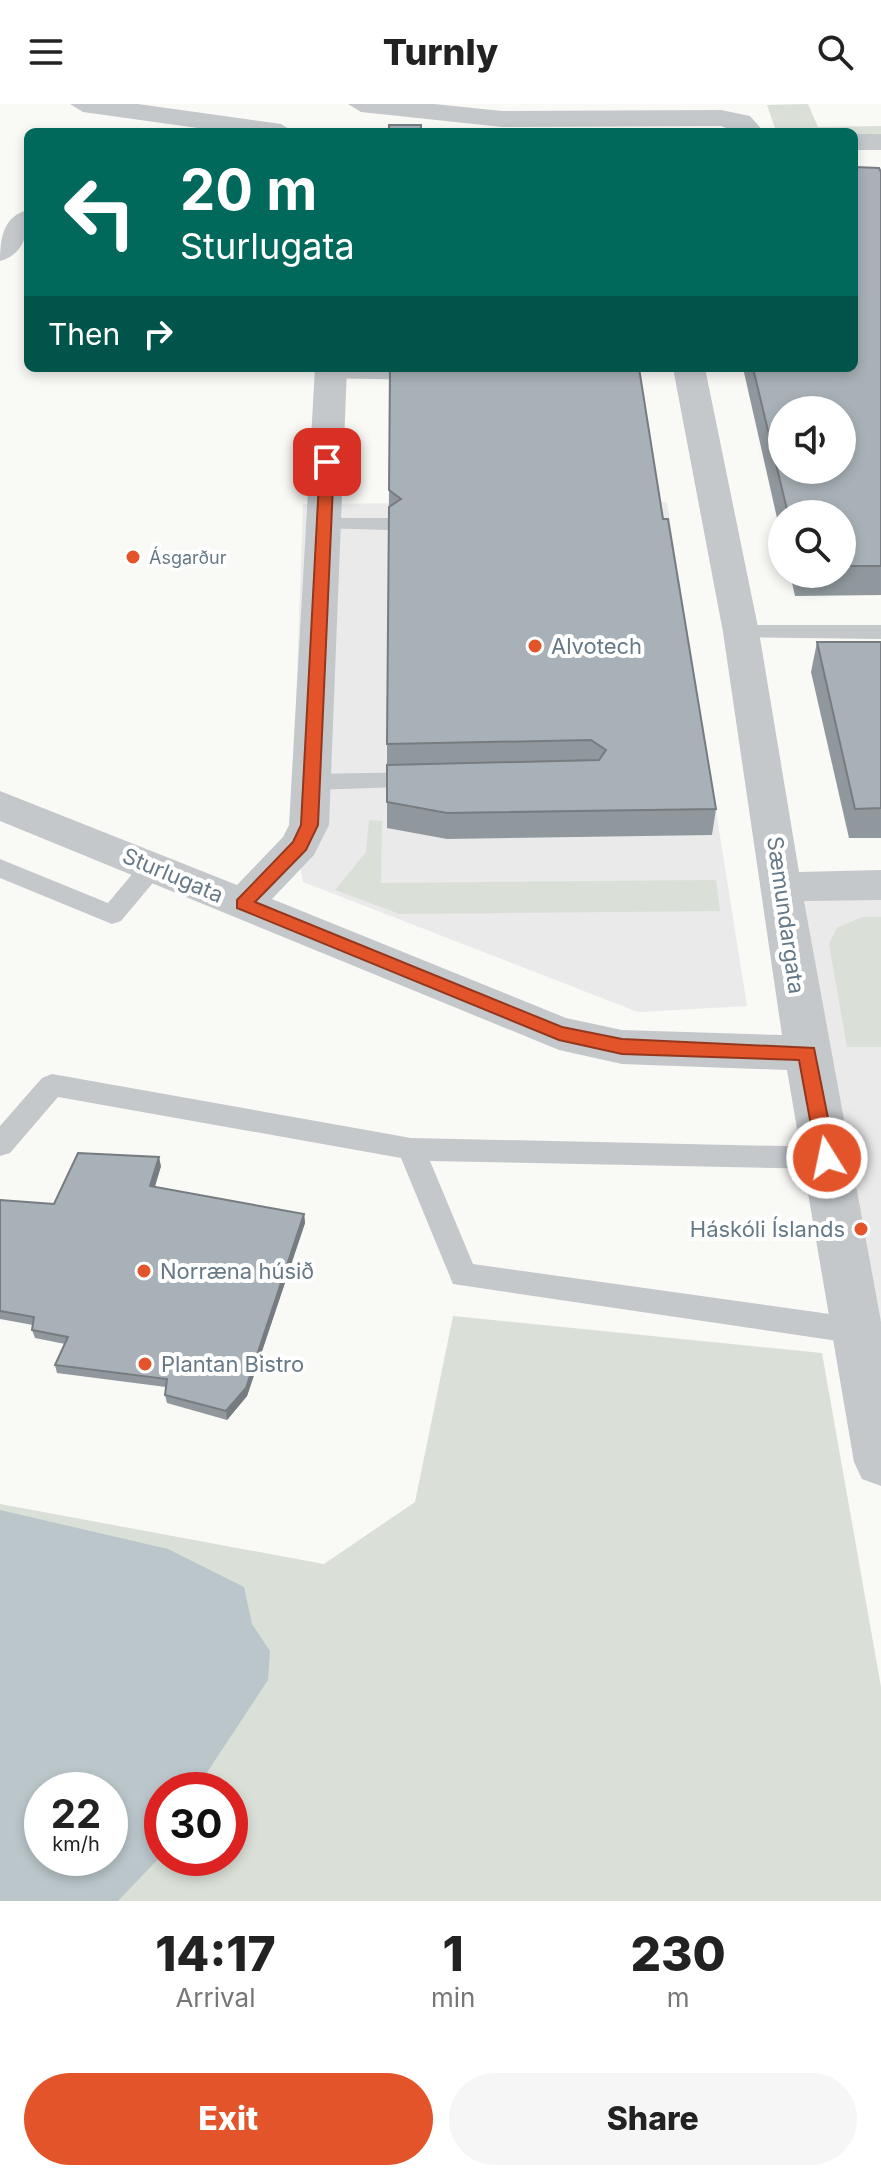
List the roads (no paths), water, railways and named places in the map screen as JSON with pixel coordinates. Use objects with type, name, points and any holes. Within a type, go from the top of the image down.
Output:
[{"type":"street","points":[[83,104],[253,128]]},
{"type":"street","points":[[361,104],[721,118],[741,122],[747,128]]},
{"type":"street","points":[[111,128],[127,110]]},
{"type":"street","points":[[858,142],[881,142]]},
{"type":"street","points":[[0,252],[24,223]]},
{"type":"street","points":[[243,904],[300,845],[309,825],[331,372]]},
{"type":"street","name":"Sæmundargata","points":[[690,372],[741,632],[807,1053],[881,1462]]},
{"type":"street","name":"Sturlugata","points":[[0,805],[559,1033],[622,1047],[807,1053]]},
{"type":"street","points":[[783,887],[881,885]]},
{"type":"lane","points":[[366,372],[435,374]]},
{"type":"lane","points":[[324,524],[389,524]]},
{"type":"lane","points":[[741,632],[881,632]]},
{"type":"lane","points":[[312,782],[446,780]]},
{"type":"lane","points":[[0,868],[112,915],[153,866]]},
{"type":"lane","points":[[0,1145],[52,1085],[411,1149],[827,1158]]},
{"type":"lane","points":[[411,1149],[463,1275],[858,1331]]},
{"type":"place","name":"Ásgarður","points":[[133,557]]},
{"type":"place","name":"Alvotech","points":[[535,646]]},
{"type":"place","name":"Háskóli Íslands","points":[[861,1229]]},
{"type":"place","name":"Norræna húsið","points":[[144,1271]]},
{"type":"place","name":"Plantan Bistro","points":[[145,1364]]}]
